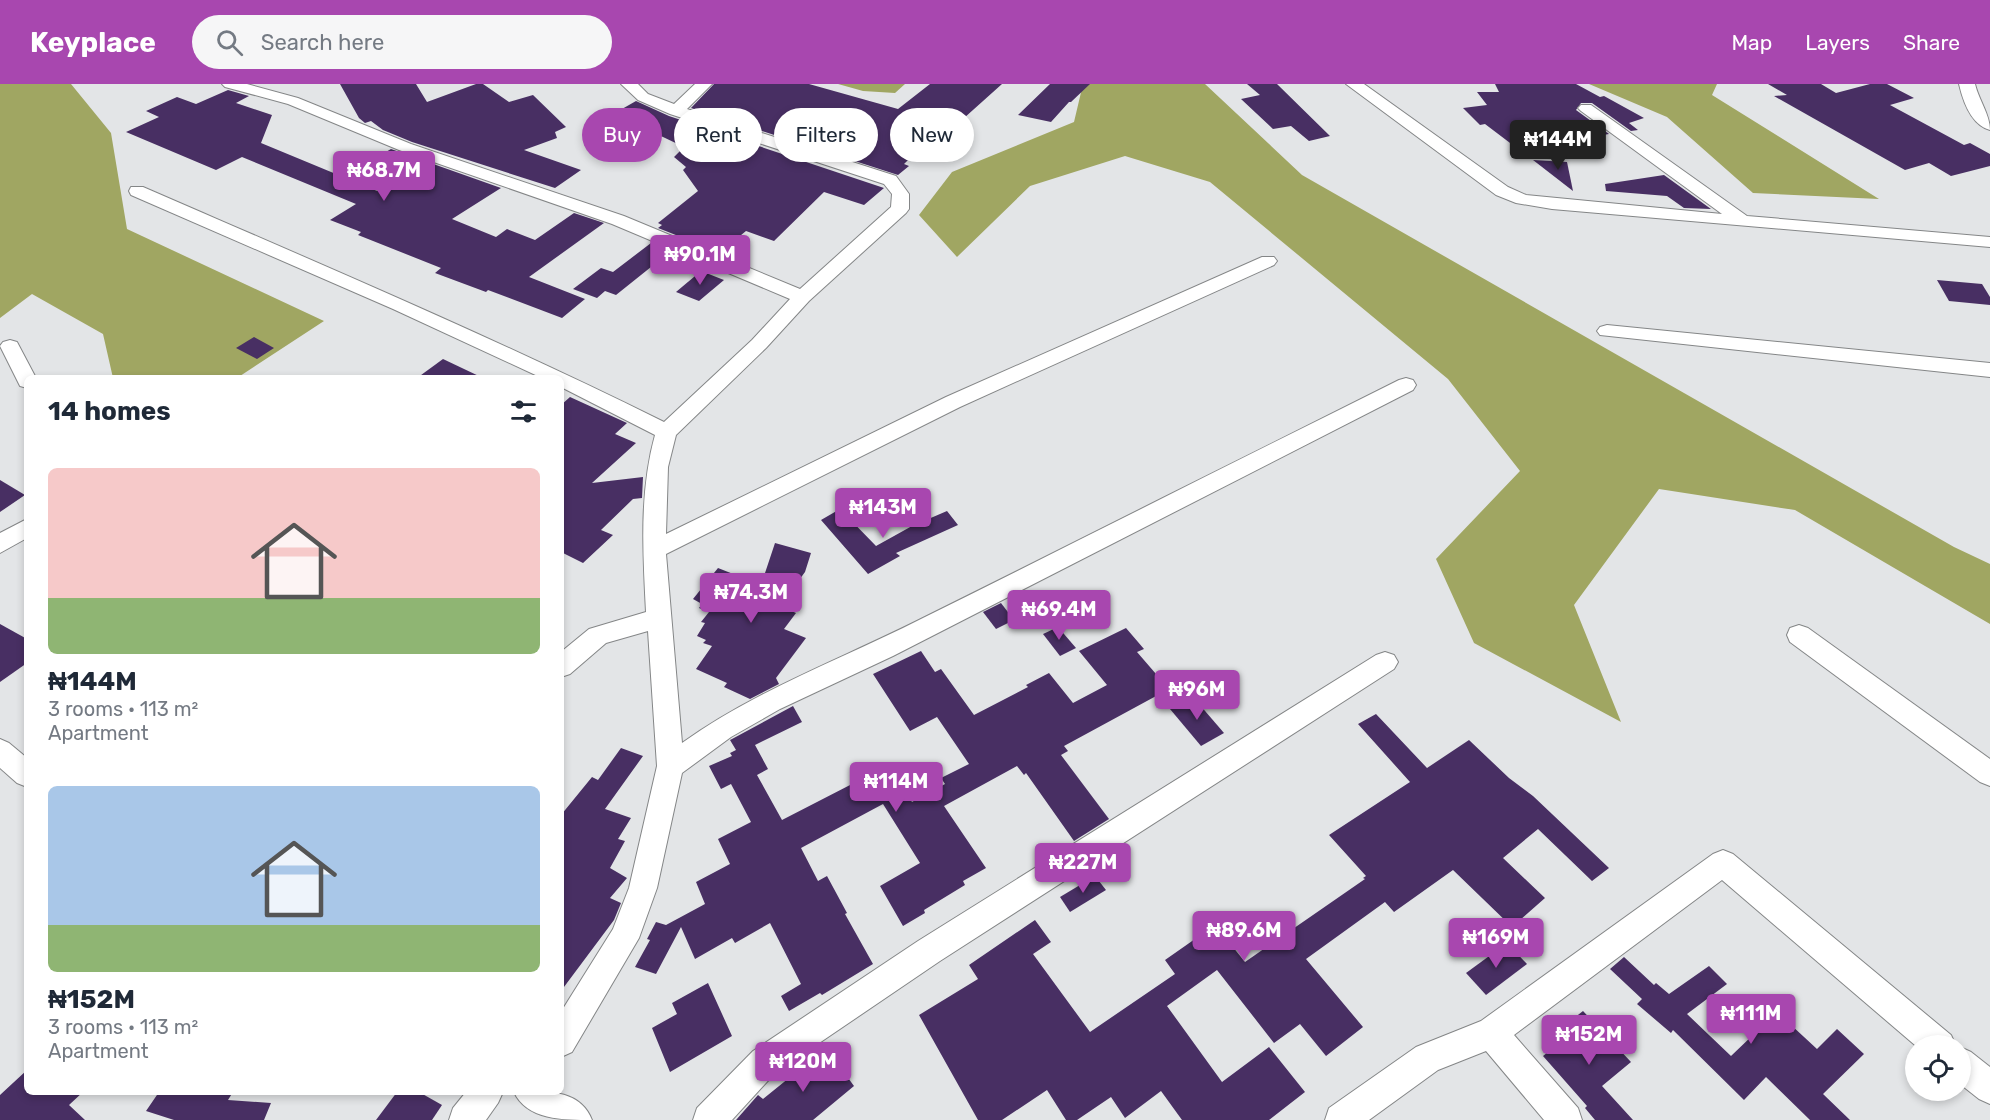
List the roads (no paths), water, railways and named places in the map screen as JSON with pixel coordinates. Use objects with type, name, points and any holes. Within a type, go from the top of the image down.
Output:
[{"type":"street","points":[[270,94],[285,84]]},
{"type":"street","points":[[629,84],[643,97],[674,110]]},
{"type":"street","points":[[679,108],[704,84]]},
{"type":"street","points":[[1354,84],[1502,191],[1522,199],[1552,204],[1990,242]]},
{"type":"street","points":[[1966,84],[1978,117],[1990,125]]},
{"type":"street","points":[[236,85],[293,101],[405,147],[618,220],[802,297]]},
{"type":"street","points":[[1586,108],[1742,220]]},
{"type":"street","points":[[564,1036],[624,938],[643,888],[670,766],[654,550],[657,467],[666,432],[759,344],[802,297],[900,209],[901,194],[890,180],[762,139]]},
{"type":"street","points":[[137,191],[400,306],[548,375]]},
{"type":"street","points":[[654,550],[953,402],[1268,261]]},
{"type":"street","points":[[1607,331],[1990,370]]},
{"type":"street","points":[[10,346],[24,375]]},
{"type":"street","points":[[564,382],[666,432]]},
{"type":"street","points":[[670,766],[722,729],[771,701],[894,644],[1406,385]]},
{"type":"street","points":[[0,544],[24,528]]},
{"type":"street","points":[[564,664],[598,636],[658,618]]},
{"type":"street","points":[[1798,635],[1990,774]]},
{"type":"street","points":[[709,1120],[773,1055],[929,951],[1385,662]]},
{"type":"street","points":[[0,751],[24,772]]},
{"type":"street","points":[[1341,1120],[1427,1058],[1491,1033],[1723,863],[1927,1035]]},
{"type":"street","points":[[1491,1033],[1566,1120]]},
{"type":"street","points":[[1971,1072],[1990,1088]]},
{"type":"street","points":[[465,1120],[485,1095]]},
{"type":"street","points":[[537,1095],[576,1120]]}]
